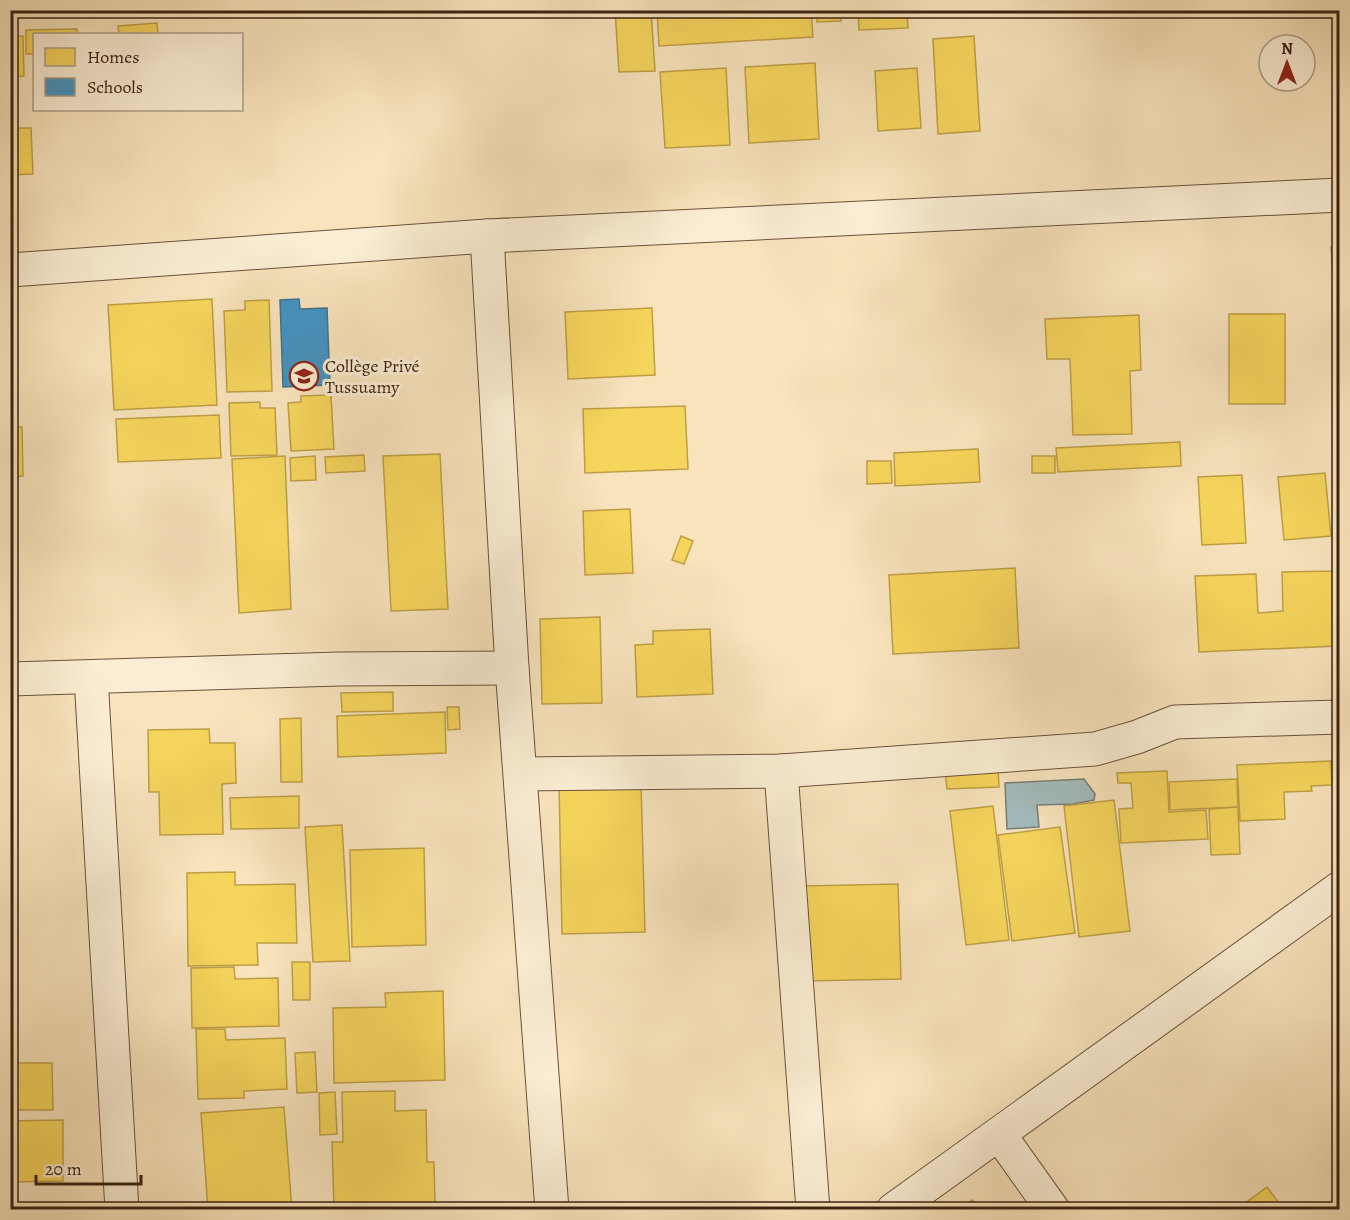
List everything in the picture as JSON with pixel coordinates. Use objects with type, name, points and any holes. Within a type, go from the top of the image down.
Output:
[{"type":"street","points":[[10,270],[487,236],[1340,195]]},
{"type":"street","points":[[487,236],[512,668],[552,1209]]},
{"type":"street","points":[[10,678],[340,669],[512,668]]},
{"type":"street","points":[[91,677],[122,1209]]},
{"type":"street","points":[[521,774],[781,771],[1095,749],[1137,737],[1175,722],[1340,717]]},
{"type":"street","points":[[781,771],[813,1209]]},
{"type":"street","points":[[893,1209],[1340,888]]},
{"type":"street","points":[[999,1134],[1053,1209]]},
{"type":"water","points":[[1084,779],[1095,794],[1094,800],[1073,804],[1037,805],[1039,827],[1007,829],[1005,783]]},
{"type":"building: Homes","points":[[200,10],[262,10],[262,14],[201,18]]},
{"type":"building: Homes","points":[[615,10],[651,10],[655,71],[619,72]]},
{"type":"building: Homes","points":[[657,10],[811,10],[813,37],[659,46]]},
{"type":"building: Homes","points":[[817,10],[841,10],[841,21],[817,22]]},
{"type":"building: Homes","points":[[858,10],[907,10],[908,28],[859,30]]},
{"type":"building: Homes","points":[[157,23],[158,33],[119,33],[118,26]]},
{"type":"building: Homes","points":[[77,29],[77,33],[33,33],[33,54],[26,54],[26,30]]},
{"type":"building: Homes","points":[[10,36],[23,36],[24,76],[10,77]]},
{"type":"building: Homes","points":[[974,36],[980,131],[938,134],[933,39]]},
{"type":"building: Homes","points":[[815,63],[819,139],[749,143],[745,67]]},
{"type":"building: Homes","points":[[726,68],[730,145],[665,148],[660,72]]},
{"type":"building: Homes","points":[[917,68],[921,128],[878,131],[875,71]]},
{"type":"building: Homes","points":[[10,128],[31,128],[33,174],[10,175]]},
{"type":"building: Homes","points":[[1340,246],[1340,274],[1333,275],[1331,247]]},
{"type":"building: Homes","points":[[1333,283],[1340,283],[1340,404],[1337,404]]},
{"type":"building: Homes","points":[[212,299],[217,405],[114,410],[108,305]]},
{"type":"building: Homes","points":[[269,300],[272,391],[227,392],[224,311],[245,310],[245,301]]},
{"type":"building: Homes","points":[[652,308],[655,375],[568,379],[565,312]]},
{"type":"building: Homes","points":[[1229,314],[1285,314],[1285,404],[1229,404]]},
{"type":"building: Homes","points":[[1139,315],[1141,370],[1130,371],[1132,434],[1073,435],[1070,359],[1047,359],[1045,319]]},
{"type":"building: Homes","points":[[10,317],[15,317],[17,394],[10,394]]},
{"type":"building: Homes","points":[[331,395],[334,449],[291,451],[288,403],[301,402],[301,396]]},
{"type":"building: Homes","points":[[260,402],[260,408],[275,408],[277,455],[231,456],[229,403]]},
{"type":"building: Homes","points":[[685,406],[688,469],[585,473],[583,409]]},
{"type":"building: Homes","points":[[219,415],[221,458],[118,462],[116,419]]},
{"type":"building: Homes","points":[[10,427],[22,427],[23,476],[10,477]]},
{"type":"building: Homes","points":[[1180,442],[1181,466],[1058,472],[1056,448]]},
{"type":"building: Homes","points":[[978,449],[980,482],[895,486],[894,453]]},
{"type":"building: Homes","points":[[440,454],[448,609],[391,611],[383,456]]},
{"type":"building: Homes","points":[[364,455],[365,471],[326,473],[325,457]]},
{"type":"building: Homes","points":[[285,456],[291,609],[239,613],[232,459]]},
{"type":"building: Homes","points":[[315,456],[316,480],[291,481],[290,458]]},
{"type":"building: Homes","points":[[1032,456],[1055,456],[1055,473],[1032,473]]},
{"type":"building: Homes","points":[[867,461],[891,461],[892,483],[867,484]]},
{"type":"building: Homes","points":[[1325,473],[1331,536],[1284,540],[1278,477]]},
{"type":"building: Homes","points":[[1242,475],[1246,543],[1202,545],[1198,477]]},
{"type":"building: Homes","points":[[630,509],[633,573],[585,575],[583,511]]},
{"type":"building: Homes","points":[[681,536],[693,541],[684,564],[672,560]]},
{"type":"building: Homes","points":[[1015,568],[1019,648],[893,654],[889,575]]},
{"type":"building: Homes","points":[[1335,571],[1338,646],[1199,652],[1195,576],[1256,574],[1258,613],[1283,611],[1282,572]]},
{"type":"building: Homes","points":[[600,617],[602,703],[542,704],[540,619]]},
{"type":"building: Homes","points":[[710,629],[713,694],[637,697],[635,645],[653,644],[653,631]]},
{"type":"building: Homes","points":[[393,692],[393,711],[342,712],[341,693]]},
{"type":"building: Homes","points":[[447,707],[459,707],[460,729],[448,730]]},
{"type":"building: Homes","points":[[445,712],[446,753],[338,757],[337,716]]},
{"type":"building: Homes","points":[[301,718],[302,782],[281,782],[280,719]]},
{"type":"building: Homes","points":[[209,729],[210,743],[235,743],[236,783],[222,784],[223,834],[160,835],[159,792],[149,792],[148,730]]},
{"type":"building: Homes","points":[[1331,761],[1332,785],[1311,786],[1312,791],[1284,792],[1285,819],[1240,821],[1237,765]]},
{"type":"building: Homes","points":[[998,767],[999,787],[947,789],[945,769]]},
{"type":"building: Homes","points":[[1167,771],[1169,812],[1206,810],[1208,839],[1121,843],[1119,809],[1133,808],[1131,783],[1118,783],[1117,773]]},
{"type":"building: Homes","points":[[1237,779],[1238,807],[1170,810],[1169,782]]},
{"type":"building: Homes","points":[[641,782],[645,932],[562,934],[559,784]]},
{"type":"building: Homes","points":[[299,796],[299,828],[231,829],[230,798]]},
{"type":"building: Homes","points":[[1114,800],[1130,931],[1079,937],[1064,806]]},
{"type":"building: Homes","points":[[993,806],[1009,940],[966,945],[950,811]]},
{"type":"building: Homes","points":[[1238,807],[1240,854],[1211,855],[1209,809]]},
{"type":"building: Homes","points":[[342,825],[350,961],[313,962],[305,827]]},
{"type":"building: Homes","points":[[1060,827],[1075,933],[1012,941],[998,835]]},
{"type":"building: Homes","points":[[424,848],[426,945],[352,947],[350,850]]},
{"type":"building: Homes","points":[[235,872],[235,885],[295,884],[297,943],[257,943],[258,965],[188,966],[187,873]]},
{"type":"building: Homes","points":[[898,884],[901,979],[806,981],[804,886]]},
{"type":"building: Homes","points":[[292,962],[310,962],[310,1000],[293,1000]]},
{"type":"building: Homes","points":[[234,967],[235,979],[278,978],[279,1026],[192,1028],[191,968]]},
{"type":"building: Homes","points":[[443,991],[445,1080],[334,1083],[333,1008],[386,1007],[385,993]]},
{"type":"building: Homes","points":[[196,1029],[225,1029],[226,1040],[285,1038],[287,1089],[244,1091],[244,1098],[198,1099]]},
{"type":"building: Homes","points":[[315,1052],[317,1092],[297,1093],[295,1053]]},
{"type":"building: Homes","points":[[10,1063],[52,1063],[53,1110],[10,1110]]},
{"type":"building: Homes","points":[[395,1091],[395,1111],[426,1110],[427,1162],[434,1162],[435,1205],[334,1208],[332,1142],[343,1142],[342,1092]]},
{"type":"building: Homes","points":[[335,1092],[337,1134],[320,1135],[319,1093]]},
{"type":"building: Homes","points":[[284,1107],[292,1210],[208,1210],[201,1113]]},
{"type":"building: Homes","points":[[63,1120],[63,1181],[10,1182],[10,1121]]},
{"type":"building: Homes","points":[[1267,1187],[1284,1210],[1236,1210]]},
{"type":"building: Homes","points":[[972,1200],[980,1210],[959,1210]]},
{"type":"building: Schools","points":[[299,299],[300,309],[327,308],[330,385],[283,387],[280,300]]},
{"type":"place","name":"Collège Privé Tussuamy","points":[[304,376]]}]
